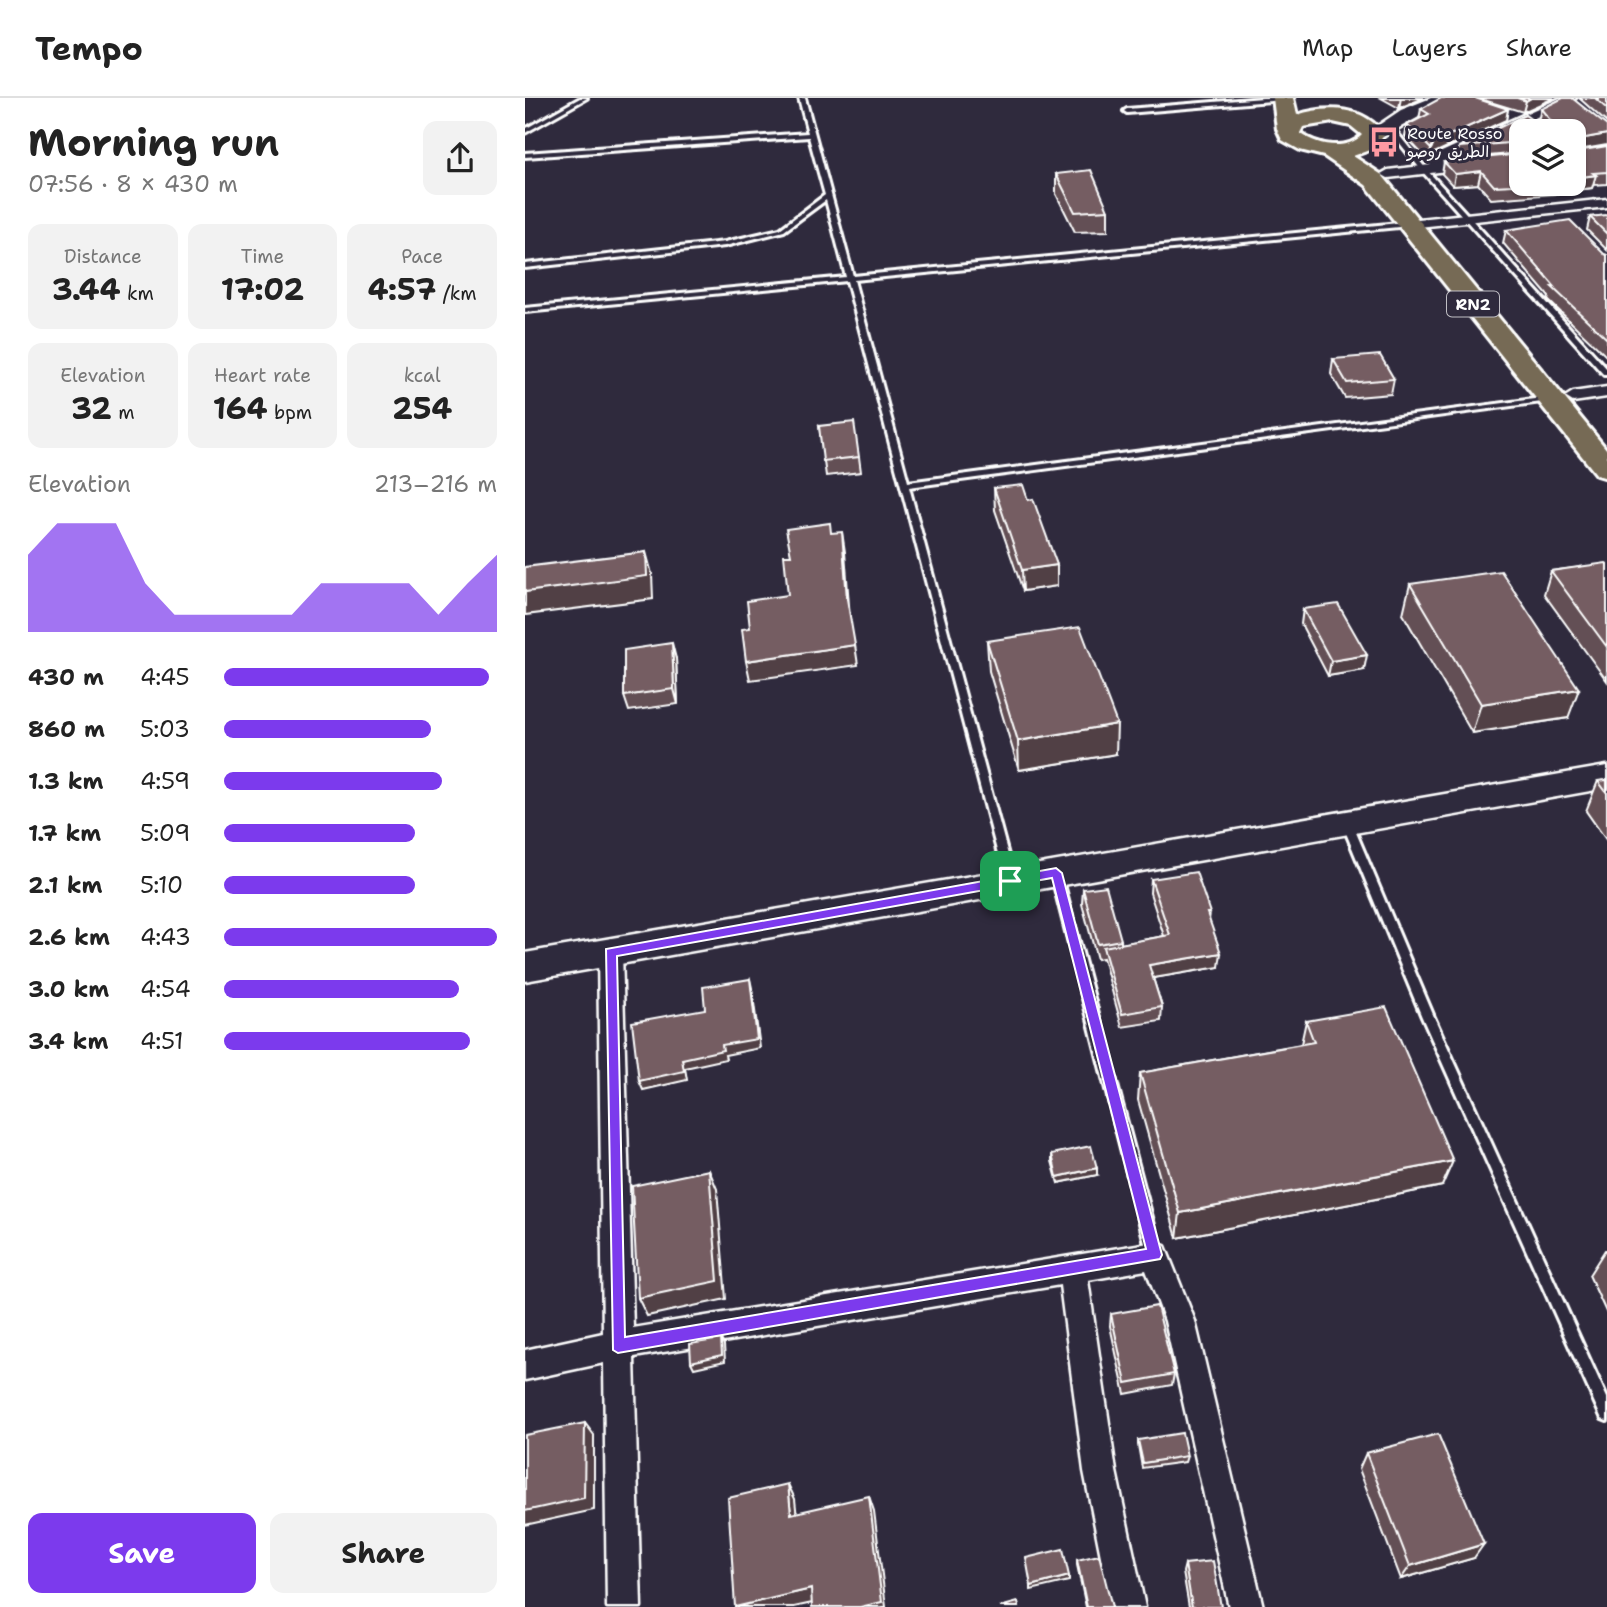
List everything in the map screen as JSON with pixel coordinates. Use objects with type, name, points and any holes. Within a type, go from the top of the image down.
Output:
[{"type":"highway","points":[[1283,98],[1290,135],[1301,144],[1329,150],[1352,149],[1368,129],[1310,117],[1296,121],[1289,129]]},
{"type":"highway","name":"RN2","points":[[1322,98],[1368,129],[1388,174],[1419,223],[1561,398],[1607,469]]},
{"type":"highway","name":"RN2","points":[[1329,150],[1374,180],[1419,223]]},
{"type":"highway","name":"RN2","points":[[1561,398],[1607,438]]},
{"type":"street","points":[[1368,129],[1445,98]]},
{"type":"street","points":[[1501,112],[1524,119],[1571,102]]},
{"type":"street","points":[[1368,129],[1407,114]]},
{"type":"street","points":[[1431,170],[1438,159],[1509,126]]},
{"type":"street","points":[[1388,174],[1461,166]]},
{"type":"street","points":[[1419,223],[1560,214],[1607,203]]},
{"type":"street","points":[[1561,398],[1607,392]]},
{"type":"street","points":[[525,967],[1607,777]]},
{"type":"street","points":[[610,952],[624,1607]]},
{"type":"street","points":[[525,1365],[618,1345],[1155,1255],[1179,1321],[1246,1607]]},
{"type":"street","points":[[1072,1267],[1100,1471],[1128,1607]]},
{"type":"lane","points":[[525,131],[584,98]]},
{"type":"lane","points":[[802,98],[1010,881]]},
{"type":"lane","points":[[1127,111],[1283,98]]},
{"type":"lane","points":[[1368,129],[1431,170],[1466,218],[1607,373]]},
{"type":"lane","points":[[525,155],[810,135]]},
{"type":"lane","points":[[525,266],[725,244],[782,230],[828,196]]},
{"type":"lane","points":[[525,310],[851,276],[1419,223]]},
{"type":"lane","points":[[906,485],[1561,398]]},
{"type":"lane","points":[[1347,823],[1428,1017],[1607,1414]]},
{"type":"lane","points":[[1056,873],[1155,1255]]},
{"type":"building","points":[[1441,98],[1475,98],[1508,109],[1434,142],[1431,149],[1407,125],[1429,114],[1421,109]]},
{"type":"building","points":[[1563,98],[1572,98],[1607,126],[1607,134],[1586,138],[1586,119],[1549,119],[1541,109]]},
{"type":"building","points":[[1595,98],[1607,98],[1607,109]]},
{"type":"building","points":[[1509,123],[1509,143],[1459,147]]},
{"type":"building","points":[[1607,146],[1607,172],[1593,173],[1596,175],[1586,176],[1586,150]]},
{"type":"building","points":[[1509,155],[1509,185],[1494,186],[1481,171],[1455,174],[1444,162]]},
{"type":"building","points":[[1091,170],[1108,210],[1075,212],[1056,174]]},
{"type":"building","points":[[1607,215],[1607,234],[1590,217]]},
{"type":"building","points":[[1570,220],[1607,255],[1607,339],[1552,287],[1555,287],[1506,230]]},
{"type":"building","points":[[1380,355],[1394,379],[1347,383],[1333,359]]},
{"type":"building","points":[[854,422],[859,457],[823,461],[819,426]]},
{"type":"building","points":[[1023,485],[1028,500],[1033,499],[1057,565],[1022,570],[994,488]]},
{"type":"building","points":[[830,523],[831,533],[842,532],[847,599],[855,645],[746,661],[742,629],[750,628],[747,601],[788,595],[784,555],[791,555],[786,529]]},
{"type":"building","points":[[646,552],[647,576],[525,592],[525,567]]},
{"type":"building","points":[[1607,564],[1607,647],[1551,571]]},
{"type":"building","points":[[1501,571],[1579,689],[1481,704],[1410,584]]},
{"type":"building","points":[[1338,604],[1367,655],[1331,661],[1303,609]]},
{"type":"building","points":[[1080,627],[1117,724],[1018,741],[987,641]]},
{"type":"building","points":[[672,643],[674,689],[624,696],[624,650]]},
{"type":"building","points":[[1607,780],[1607,793],[1598,781]]},
{"type":"building","points":[[1196,872],[1221,953],[1149,965],[1162,1007],[1122,1014],[1103,947],[1170,935],[1151,879]]},
{"type":"building","points":[[1106,886],[1121,940],[1098,944],[1083,889]]},
{"type":"building","points":[[750,979],[757,1039],[722,1045],[723,1050],[682,1059],[684,1071],[639,1081],[632,1022],[705,1009],[703,987]]},
{"type":"building","points":[[1386,1007],[1453,1161],[1180,1213],[1140,1073],[1314,1042],[1306,1021]]},
{"type":"building","points":[[1091,1146],[1097,1168],[1057,1177],[1052,1154]]},
{"type":"building","points":[[709,1170],[718,1281],[638,1298],[632,1186]]},
{"type":"building","points":[[1157,1306],[1174,1374],[1126,1383],[1111,1314]]},
{"type":"building","points":[[721,1339],[722,1355],[691,1362],[690,1344]]},
{"type":"building","points":[[585,1423],[584,1498],[525,1511],[525,1435]]},
{"type":"building","points":[[1182,1433],[1187,1456],[1143,1463],[1138,1440]]},
{"type":"building","points":[[1438,1434],[1484,1544],[1410,1566],[1366,1453]]},
{"type":"building","points":[[788,1484],[791,1514],[869,1496],[882,1602],[860,1607],[812,1607],[811,1589],[735,1607],[728,1498]]},
{"type":"building","points":[[1063,1549],[1069,1576],[1031,1586],[1026,1558]]},
{"type":"building","points":[[1099,1555],[1112,1607],[1087,1607],[1077,1560]]},
{"type":"building","points":[[1213,1561],[1221,1607],[1192,1607],[1185,1564]]},
{"type":"building","points":[[1018,1602],[1019,1607],[1000,1607]]},
{"type":"place","name":"Route Rosso الطريق روصو","points":[[1384,142]]},
{"type":"route","points":[[1056,873],[1155,1255],[618,1345],[610,952],[1010,881],[1056,873]]}]
